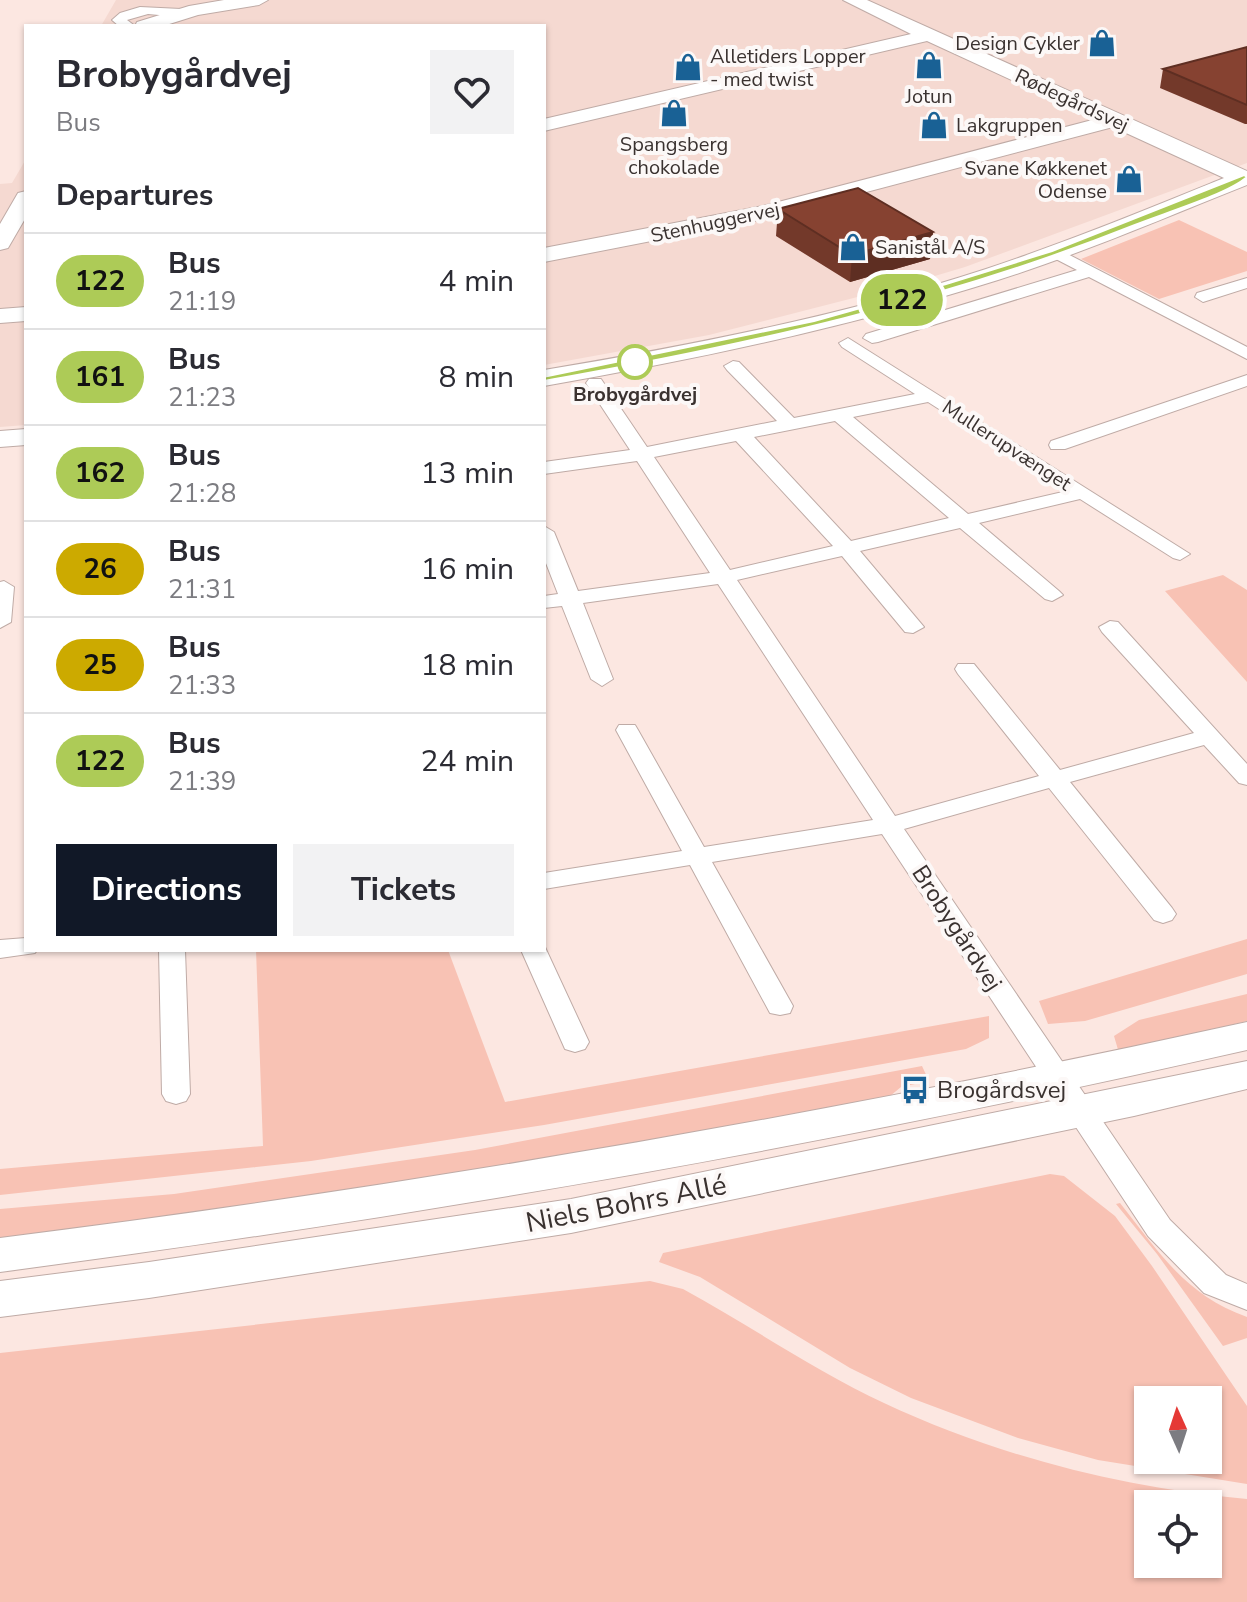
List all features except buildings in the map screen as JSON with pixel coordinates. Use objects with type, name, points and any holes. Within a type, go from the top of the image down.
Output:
[{"type":"street","points":[[150,24],[181,13],[259,0]]},
{"type":"street","name":"Rødegårdsvej","points":[[852,0],[1246,179]]},
{"type":"street","points":[[125,24],[118,20],[126,14],[153,11],[181,13]]},
{"type":"street","points":[[546,125],[930,35]]},
{"type":"street","name":"Stenhuggervej","points":[[546,255],[764,212],[1116,120]]},
{"type":"street","points":[[546,378],[709,348],[817,324],[950,287],[1056,253],[1246,179]]},
{"type":"street","points":[[0,194],[24,195]]},
{"type":"street","points":[[0,243],[24,199]]},
{"type":"street","points":[[1056,253],[1247,354]]},
{"type":"street","points":[[872,338],[1092,271]]},
{"type":"street","points":[[1203,297],[1247,283]]},
{"type":"street","points":[[0,316],[24,314]]},
{"type":"street","name":"Mullerupvænget","points":[[848,343],[1180,554]]},
{"type":"street","points":[[733,366],[790,424]]},
{"type":"street","points":[[1058,445],[1247,380]]},
{"type":"street","name":"Brobygårdvej","points":[[595,383],[1159,1228],[1215,1284],[1247,1297]]},
{"type":"street","name":"Mullerupvænget","points":[[546,468],[643,454],[931,396]]},
{"type":"street","points":[[838,414],[1052,595]]},
{"type":"street","points":[[740,434],[847,549],[913,627]]},
{"type":"street","points":[[0,439],[24,437]]},
{"type":"street","points":[[546,602],[725,577],[1082,493]]},
{"type":"street","points":[[546,537],[602,679]]},
{"type":"street","points":[[0,622],[2,587],[24,585]]},
{"type":"street","points":[[1110,627],[1247,778]]},
{"type":"street","points":[[966,669],[1163,914]]},
{"type":"street","points":[[627,730],[780,1006]]},
{"type":"street","points":[[546,881],[890,825],[1209,736]]},
{"type":"street","points":[[0,949],[24,947]]},
{"type":"street","points":[[172,952],[176,1094]]},
{"type":"street","points":[[535,952],[575,1042]]},
{"type":"street","name":"Niels Bohrs Allé","points":[[0,1299],[149,1280],[571,1216],[1071,1096],[1247,1036]]},
{"type":"street","name":"Niels Bohrs Allé","points":[[0,1255],[173,1234],[1071,1096],[1247,1075]]},
{"type":"shaded area","points":[[116,0],[1247,0],[1247,163],[965,267],[908,284],[709,335],[546,365],[546,24],[102,24]]},
{"type":"shaded area","points":[[24,162],[24,425],[0,427],[0,184],[12,183]]},
{"type":"shaded area","points":[[1179,220],[1247,252],[1247,271],[1159,299],[1081,259]]},
{"type":"shaded area","points":[[1223,575],[1247,590],[1247,682],[1165,591]]},
{"type":"shaded area","points":[[1247,939],[1247,974],[1085,1021],[1048,1024],[1039,1001]]},
{"type":"shaded area","points":[[256,952],[449,952],[505,1102],[989,1016],[989,1038],[966,1049],[544,1125],[311,1161],[0,1195],[0,1169],[263,1146]]},
{"type":"shaded area","points":[[1247,994],[1247,1021],[1119,1053],[1114,1036],[1139,1020]]},
{"type":"shaded area","points":[[922,1066],[929,1081],[901,1087],[884,1101],[267,1205],[0,1241],[0,1209],[174,1194],[475,1150]]},
{"type":"shaded area","points":[[1050,1174],[1064,1176],[1115,1216],[1247,1406],[1247,1484],[1185,1474],[1222,1474],[1222,1386],[1134,1386],[1134,1466],[1098,1460],[1018,1438],[911,1398],[850,1368],[700,1277],[659,1262],[663,1253]]},
{"type":"shaded area","points":[[1120,1203],[1161,1255],[1190,1284],[1225,1308],[1247,1317],[1247,1338],[1223,1346],[1157,1254],[1116,1204]]},
{"type":"shaded area","points":[[650,1281],[683,1289],[859,1391],[927,1422],[1061,1467],[1174,1490],[1134,1490],[1134,1578],[1222,1578],[1222,1496],[1247,1499],[1247,1602],[0,1602],[0,1353]]},
{"type":"bus line","name":"122","points":[[546,378],[709,348],[817,324],[950,287],[1056,253],[1247,177]]},
{"type":"place","name":"Design Cykler","points":[[1102,43]]},
{"type":"place","name":"Jotun","points":[[929,65]]},
{"type":"place","name":"Alletiders Lopper - med twist","points":[[688,67]]},
{"type":"place","name":"Spangsberg chokolade","points":[[674,113]]},
{"type":"place","name":"Lakgruppen","points":[[934,125]]},
{"type":"place","name":"Svane Køkkenet Odense","points":[[1129,179]]},
{"type":"place","name":"Sanistål A/S","points":[[853,247]]},
{"type":"place","name":"Brobygårdvej","points":[[635,362]]},
{"type":"place","name":"Brogårdsvej","points":[[915,1090]]}]
